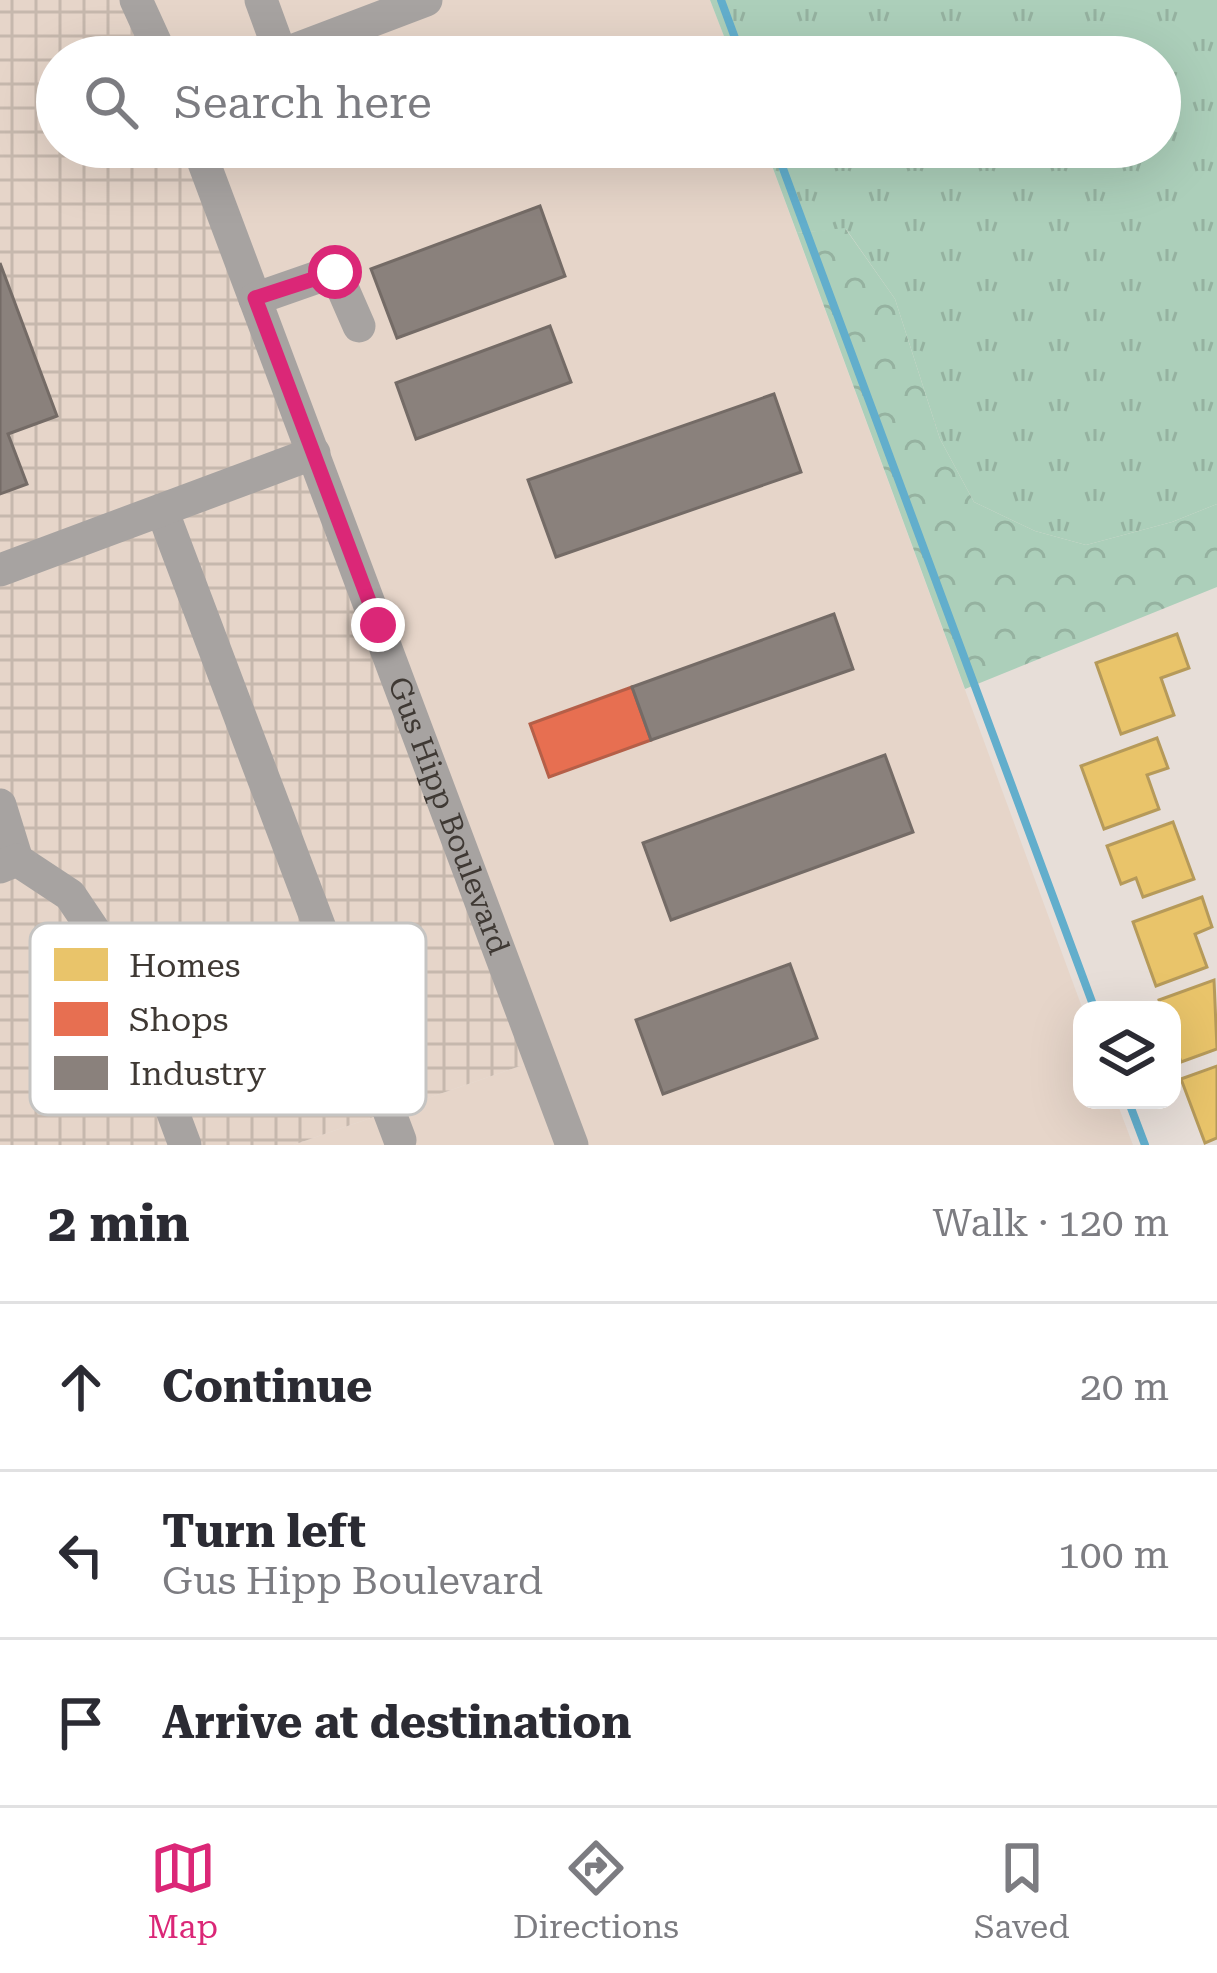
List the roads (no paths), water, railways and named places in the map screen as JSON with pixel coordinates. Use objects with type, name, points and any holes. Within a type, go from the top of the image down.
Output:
[{"type":"street","points":[[136,0],[152,36]]},
{"type":"street","points":[[260,0],[272,36]]},
{"type":"street","points":[[331,36],[426,0]]},
{"type":"street","name":"Gus Hipp Boulevard","points":[[206,168],[572,1145]]},
{"type":"street","points":[[255,298],[335,272],[359,326]]},
{"type":"street","points":[[0,570],[314,453]]},
{"type":"street","points":[[162,510],[318,923]]},
{"type":"street","points":[[0,805],[9,864],[70,895],[89,923]]},
{"type":"street","points":[[173,1115],[184,1145]]},
{"type":"street","points":[[391,1115],[400,1140]]},
{"type":"waterway","points":[[721,0],[734,36]]},
{"type":"waterway","points":[[783,168],[1092,1001]]},
{"type":"waterway","points":[[1131,1109],[1145,1145]]}]
